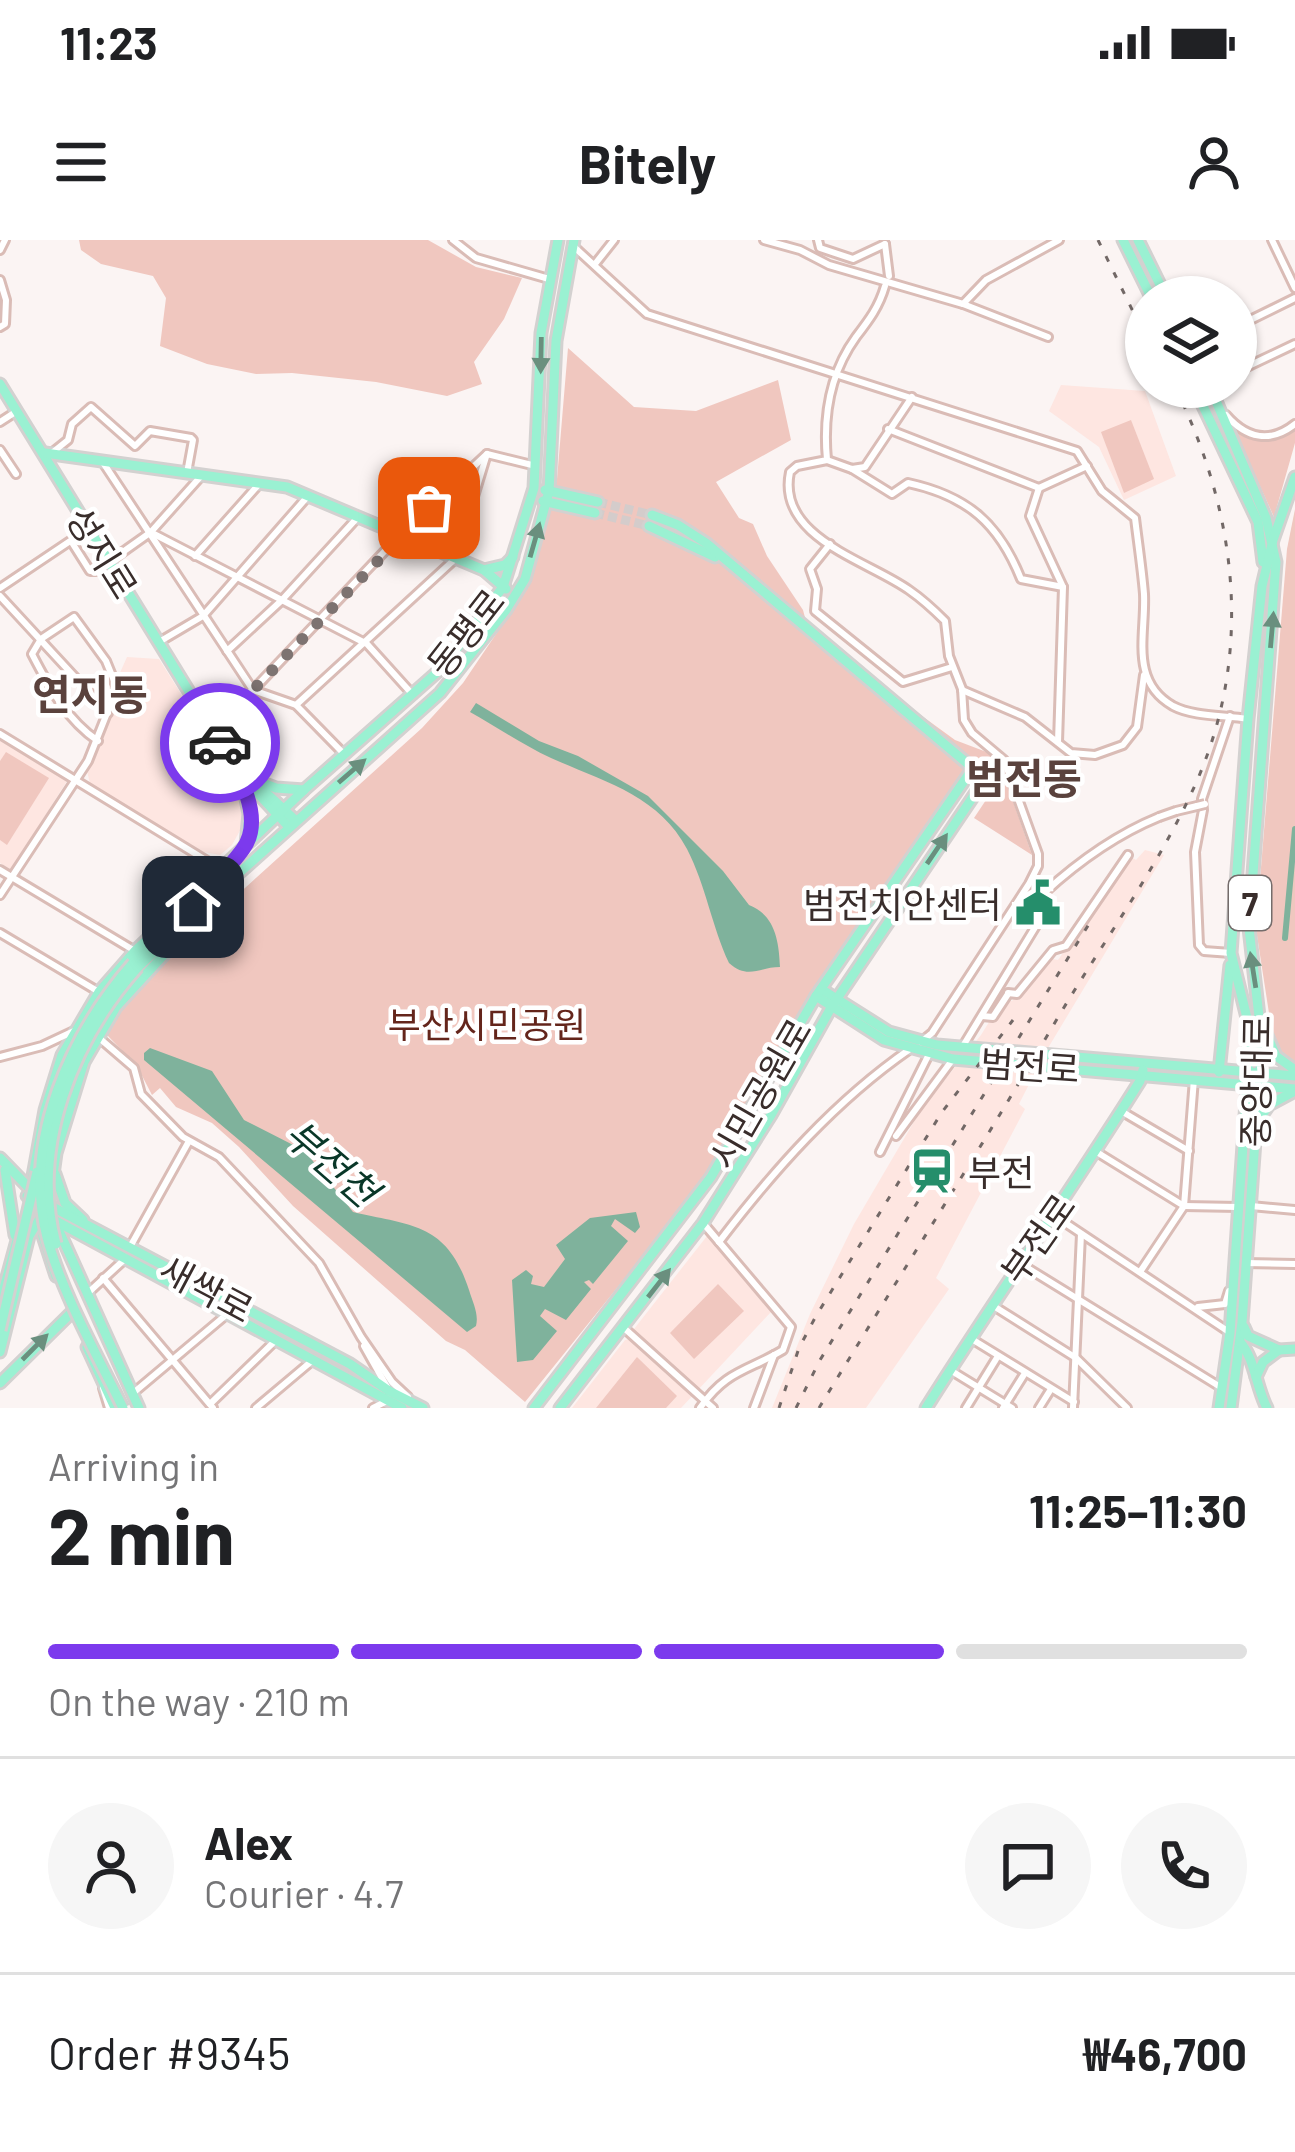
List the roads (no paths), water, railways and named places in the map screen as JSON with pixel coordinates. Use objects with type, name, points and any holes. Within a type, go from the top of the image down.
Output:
[{"type":"main road","name":"동평로","points":[[135,960],[193,907],[222,870],[304,790],[443,667],[503,587],[517,553],[538,466],[542,333],[558,240]]},
{"type":"main road","points":[[1124,240],[1141,276]]},
{"type":"main road","points":[[1138,240],[1156,276]]},
{"type":"main road","name":"동평로","points":[[238,874],[440,693],[524,579],[548,497],[556,340],[573,242]]},
{"type":"main road","name":"성지로","points":[[0,385],[47,454],[239,773],[249,814],[246,847]]},
{"type":"main road","points":[[1204,408],[1258,522],[1262,586]]},
{"type":"main road","points":[[1220,408],[1273,540]]},
{"type":"main road","points":[[47,454],[286,487],[484,570],[515,595]]},
{"type":"main road","name":"중앙대로","points":[[1219,1408],[1256,1128],[1249,1026],[1232,953],[1248,719],[1262,586],[1295,477]]},
{"type":"main road","points":[[533,493],[597,508]]},
{"type":"main road","points":[[651,521],[723,561],[973,768]]},
{"type":"main road","name":"중앙대로","points":[[1231,1408],[1245,1263],[1246,1106],[1261,1017],[1249,928],[1275,587],[1273,540]]},
{"type":"main road","points":[[484,570],[505,566],[517,553]]},
{"type":"main road","name":"성지로","points":[[208,719],[280,813]]},
{"type":"main road","name":"시민공원로","points":[[534,1408],[711,1177],[818,992],[973,768],[983,782],[854,972],[703,1223],[560,1408]]},
{"type":"main road","name":"성지로","points":[[239,773],[292,823]]},
{"type":"main road","points":[[255,780],[276,788],[304,790]]},
{"type":"main road","points":[[1,1294],[29,1194],[45,1110],[74,1031],[99,992],[238,874]]},
{"type":"main road","points":[[119,1408],[49,1259],[46,1210],[53,1169],[84,1062],[98,1037],[142,974],[238,874]]},
{"type":"main road","points":[[1232,953],[1215,1076],[1246,1106]]},
{"type":"main road","points":[[0,1330],[44,1144],[80,1037],[101,1001],[135,960]]},
{"type":"main road","points":[[119,1408],[55,1242],[47,1181],[56,1126],[77,1060],[135,960]]},
{"type":"main road","points":[[854,972],[850,997],[863,1021]]},
{"type":"main road","name":"범전로","points":[[818,992],[884,1040],[929,1054],[1143,1069],[1194,1078],[1215,1076]]},
{"type":"main road","points":[[1261,1017],[1276,1056],[1295,1073]]},
{"type":"main road","points":[[815,1036],[837,1018],[863,1021]]},
{"type":"main road","name":"범전로","points":[[863,1021],[922,1042],[1254,1079]]},
{"type":"main road","name":"부전로","points":[[932,1406],[950,1370],[1096,1151],[1143,1069]]},
{"type":"main road","points":[[1254,1079],[1295,1073]]},
{"type":"main road","points":[[1254,1079],[1295,1090]]},
{"type":"main road","points":[[1256,1128],[1269,1105],[1295,1090]]},
{"type":"main road","points":[[44,1144],[40,1185],[46,1235],[119,1408]]},
{"type":"main road","points":[[16,1242],[4,1165],[23,1172],[36,1163]]},
{"type":"main road","name":"새싹로","points":[[4,1165],[46,1210],[130,1246],[350,1364],[402,1408]]},
{"type":"main road","points":[[53,1169],[65,1203],[91,1227]]},
{"type":"main road","points":[[46,1210],[139,1408]]},
{"type":"main road","points":[[0,1352],[24,1254],[46,1210]]},
{"type":"main road","name":"새싹로","points":[[54,1220],[314,1359],[424,1408]]},
{"type":"main road","points":[[0,1383],[72,1312]]},
{"type":"main road","points":[[1242,1322],[1248,1336],[1279,1350],[1295,1349]]},
{"type":"main road","points":[[1240,1342],[1249,1354],[1256,1387],[1267,1408]]},
{"type":"main road","points":[[1256,1387],[1263,1362],[1279,1350]]},
{"type":"main road","points":[[1231,1408],[1238,1386],[1256,1387]]},
{"type":"street","points":[[0,250],[5,240]]},
{"type":"street","points":[[454,240],[476,257],[549,279]]},
{"type":"street","points":[[595,265],[614,240]]},
{"type":"street","points":[[764,240],[963,304],[1048,337]]},
{"type":"street","points":[[963,304],[986,280],[1059,240]]},
{"type":"street","points":[[1271,240],[1295,288]]},
{"type":"street","points":[[573,242],[647,314],[1077,452],[1102,491],[1135,518],[1144,595],[1139,638],[1144,671],[1137,727],[1123,745],[1086,756],[1071,753],[1024,717],[962,689]]},
{"type":"street","points":[[817,258],[819,244],[853,259],[885,242],[889,277]]},
{"type":"street","points":[[0,280],[6,300],[0,327]]},
{"type":"street","points":[[826,460],[826,410],[838,373],[856,337],[871,320],[885,286]]},
{"type":"street","points":[[1257,317],[1295,298]]},
{"type":"street","points":[[1257,361],[1295,344]]},
{"type":"street","points":[[852,469],[872,462],[888,429],[912,397]]},
{"type":"street","points":[[47,454],[68,440],[72,424],[91,407],[134,446],[150,431],[190,437],[194,440],[187,473]]},
{"type":"street","points":[[1221,408],[1251,435],[1271,437],[1295,424]]},
{"type":"street","points":[[0,422],[17,411]]},
{"type":"street","points":[[888,429],[1039,488]]},
{"type":"street","points":[[0,450],[16,474]]},
{"type":"street","points":[[487,454],[538,466]]},
{"type":"street","points":[[208,719],[253,690],[400,535],[487,454]]},
{"type":"street","points":[[296,705],[455,559],[487,454]]},
{"type":"street","points":[[922,1042],[1029,884],[1038,854],[1004,760],[964,720],[962,689],[952,667],[942,618],[908,588],[830,544],[793,508],[790,472],[826,460],[852,469],[892,494],[908,483],[923,487],[980,514],[1004,543],[1021,579],[1063,587]]},
{"type":"street","points":[[103,461],[253,690],[296,705],[344,755]]},
{"type":"street","points":[[1058,742],[1063,587],[1032,522],[1032,507],[1039,488],[1087,466]]},
{"type":"street","points":[[70,541],[90,571],[151,532],[202,475]]},
{"type":"street","points":[[195,556],[260,483]]},
{"type":"street","points":[[159,642],[203,616],[308,496]]},
{"type":"street","points":[[227,651],[282,600],[358,517]]},
{"type":"street","points":[[88,529],[0,592],[109,713]]},
{"type":"street","points":[[151,532],[367,644],[413,695]]},
{"type":"street","points":[[830,544],[810,569],[817,589],[814,611],[902,682],[952,667]]},
{"type":"street","points":[[0,895],[98,741],[117,688],[106,661],[74,617],[41,639],[32,654],[51,692],[98,741]]},
{"type":"street","points":[[1144,671],[1168,704],[1248,719]]},
{"type":"street","points":[[1230,716],[1202,799],[1195,852],[1199,946],[1232,953]]},
{"type":"street","points":[[0,734],[222,870]]},
{"type":"street","points":[[1044,893],[1078,862],[1131,828],[1201,805]]},
{"type":"street","points":[[999,987],[1017,994],[1053,950],[1066,946],[1128,856]]},
{"type":"street","points":[[0,870],[135,960]]},
{"type":"street","points":[[1029,884],[1044,893]]},
{"type":"street","points":[[963,1046],[1045,911],[1044,893]]},
{"type":"street","points":[[0,933],[99,992]]},
{"type":"street","points":[[982,1016],[993,1016],[1008,993]]},
{"type":"street","points":[[0,1057],[74,1031]]},
{"type":"street","points":[[98,1037],[134,1068],[141,1094],[189,1141],[219,1157],[319,1263],[392,1382],[424,1408]]},
{"type":"street","name":"시민공원로","points":[[719,1242],[776,1167],[922,1042]]},
{"type":"street","points":[[880,1152],[929,1054]]},
{"type":"street","points":[[896,1136],[953,1059]]},
{"type":"street","points":[[1140,1272],[1184,1206],[1194,1078]]},
{"type":"street","points":[[1121,1111],[1189,1151]]},
{"type":"street","points":[[130,1246],[189,1141]]},
{"type":"street","points":[[1096,1151],[1184,1206],[1295,1210]]},
{"type":"street","points":[[1054,1216],[1240,1342]]},
{"type":"street","points":[[702,1405],[730,1375],[783,1350],[791,1327],[703,1223]]},
{"type":"street","points":[[1073,1405],[1082,1234]]},
{"type":"street","points":[[87,1293],[126,1258]]},
{"type":"street","points":[[1018,1262],[1222,1388]]},
{"type":"street","points":[[1245,1263],[1295,1264]]},
{"type":"street","points":[[1193,1306],[1225,1304],[1233,1276]]},
{"type":"street","points":[[104,1278],[212,1406],[277,1340]]},
{"type":"street","points":[[992,1304],[1076,1358],[1126,1408]]},
{"type":"street","points":[[133,1394],[228,1314]]},
{"type":"street","points":[[624,1328],[702,1405],[712,1408]]},
{"type":"street","points":[[361,1337],[389,1396],[374,1408]]},
{"type":"street","points":[[970,1339],[1073,1405]]},
{"type":"street","points":[[350,1364],[366,1363],[368,1355]]},
{"type":"street","points":[[754,1408],[775,1355]]},
{"type":"street","points":[[966,1408],[998,1356]]},
{"type":"street","points":[[256,1408],[314,1359]]},
{"type":"street","points":[[950,1370],[1006,1407],[1025,1373]]},
{"type":"street","points":[[1040,1408],[1051,1389]]},
{"type":"waterway","points":[[1285,938],[1295,829]]},
{"type":"tunnel","points":[[598,502],[652,515]]},
{"type":"tunnel","points":[[595,513],[649,526]]},
{"type":"railway","points":[[1098,240],[1125,295]]},
{"type":"railway","points":[[819,1408],[1148,873],[1196,783],[1214,734],[1226,683],[1230,583],[1213,483],[1184,408]]},
{"type":"railway","points":[[796,1408],[820,1360],[1089,924]]},
{"type":"railway","points":[[779,1408],[799,1348],[816,1316],[942,1112],[1013,1020]]},
{"type":"place","name":"범전치안센터","points":[[1038,903]]},
{"type":"place","name":"부전","points":[[932,1171]]},
{"type":"district","name":"연지동","points":[[90,693]]},
{"type":"district","name":"범전동","points":[[1024,777]]},
{"type":"park label","name":"부산시민공원","points":[[487,1023]]},
{"type":"water label","name":"부전천","points":[[332,1162]]}]
